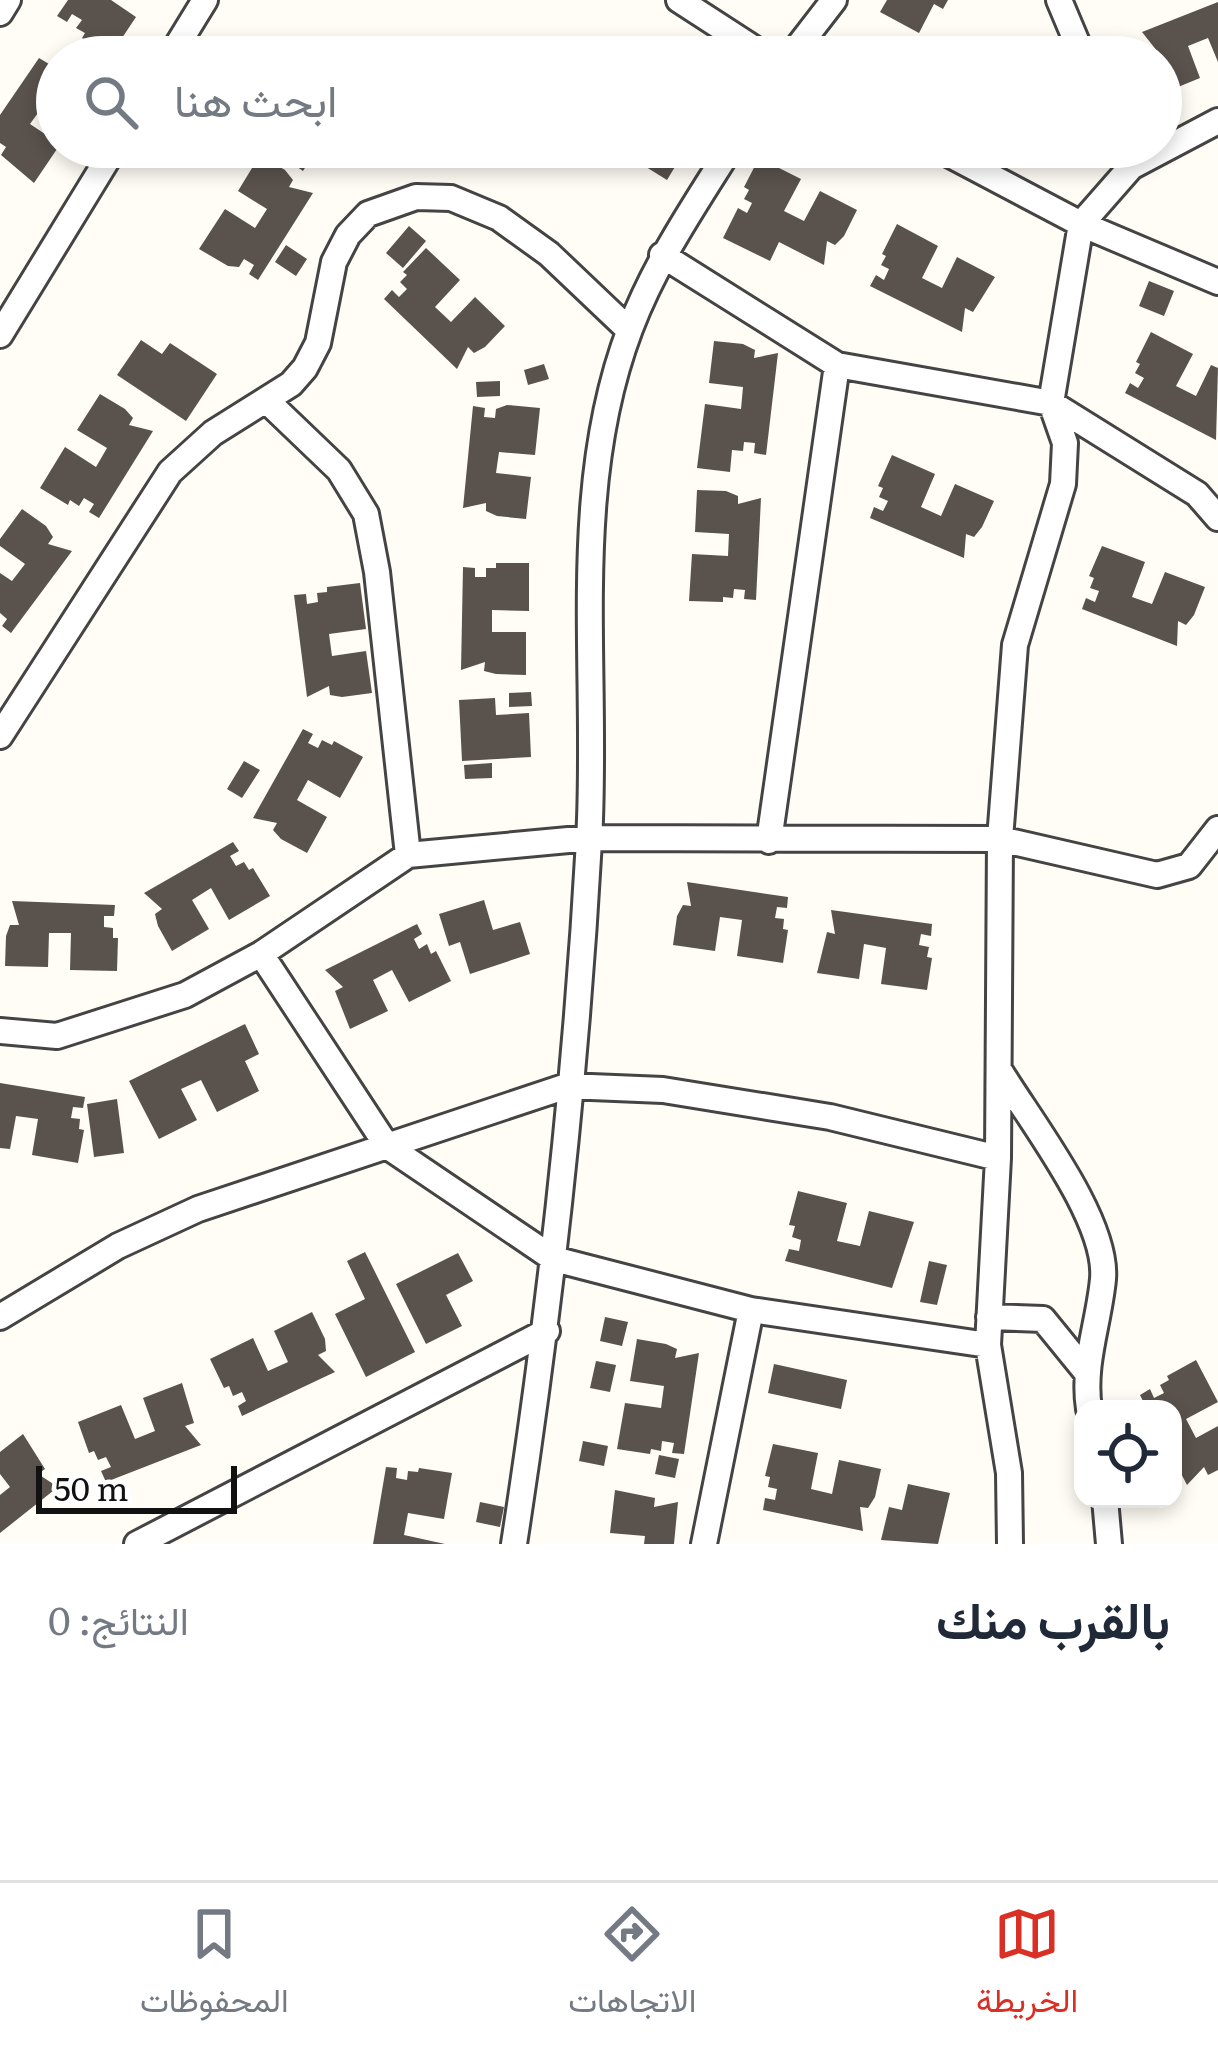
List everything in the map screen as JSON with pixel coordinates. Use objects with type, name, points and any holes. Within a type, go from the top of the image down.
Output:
[{"type":"street","points":[[0,13],[8,0]]},
{"type":"street","points":[[183,36],[205,0]]},
{"type":"street","points":[[680,0],[735,36]]},
{"type":"street","points":[[806,36],[834,0]]},
{"type":"street","points":[[1059,0],[1075,36]]},
{"type":"street","points":[[1182,135],[1218,121]]},
{"type":"street","points":[[0,334],[102,168]]},
{"type":"street","points":[[514,1544],[547,1331],[590,838],[588,583],[605,411],[629,330],[662,256],[718,168]]},
{"type":"street","points":[[974,168],[1081,224],[1218,282]]},
{"type":"street","points":[[1010,1544],[1009,1472],[988,1345],[998,1158],[1000,838],[1015,645],[1064,484],[1065,443],[1051,403],[1081,224],[1119,168]]},
{"type":"street","points":[[0,736],[9,707],[170,472],[212,433],[267,400],[305,368],[318,343],[334,262],[348,235],[368,214],[416,197],[451,198],[499,218],[549,254],[629,330]]},
{"type":"street","points":[[662,256],[837,365],[1051,403],[1167,473],[1218,518]]},
{"type":"street","points":[[769,841],[837,365]]},
{"type":"street","points":[[267,400],[339,470],[366,514],[377,572],[408,855]]},
{"type":"street","points":[[0,1031],[57,1036],[185,995],[261,954],[408,855],[590,838],[1000,838],[1157,875],[1189,866],[1218,829]]},
{"type":"street","points":[[261,954],[388,1146],[554,1258],[751,1310],[988,1345]]},
{"type":"street","points":[[999,1069],[1095,1233],[1103,1277],[1087,1373],[1088,1400]]},
{"type":"street","points":[[0,1317],[118,1246],[198,1209],[567,1086],[663,1090],[809,1114],[998,1158]]},
{"type":"street","points":[[706,1544],[751,1310]]},
{"type":"street","points":[[989,1317],[1043,1319],[1087,1373]]},
{"type":"street","points":[[156,1540],[547,1331]]},
{"type":"street","points":[[1106,1508],[1109,1544]]},
{"type":"building","points":[[68,0],[111,0],[136,17],[123,36],[83,36],[76,28],[82,20],[72,14],[67,22],[57,16]]},
{"type":"building","points":[[887,0],[948,0],[943,9],[934,4],[919,33],[880,12]]},
{"type":"building","points":[[1218,2],[1218,62],[1208,38],[1188,46],[1200,78],[1182,85],[1182,36],[1145,36],[1142,32]]},
{"type":"building","points":[[36,62],[36,116],[30,124],[36,128],[36,168],[44,168],[34,183],[1,155],[6,147],[0,143],[0,115]]},
{"type":"building","points":[[252,168],[282,168],[293,180],[289,187],[313,193],[258,280],[249,274],[254,265],[244,259],[239,267],[228,266],[199,249],[225,209],[255,228],[267,209],[238,191]]},
{"type":"building","points":[[648,168],[674,168],[667,180]]},
{"type":"building","points":[[754,168],[779,168],[801,179],[784,211],[804,221],[820,191],[857,210],[844,236],[835,245],[827,241],[824,265],[779,242],[770,261],[723,238],[738,208],[747,213],[752,203],[744,199],[749,190],[744,187]]},
{"type":"building","points":[[897,224],[938,246],[922,278],[942,288],[957,257],[995,277],[973,312],[965,308],[962,332],[870,286],[876,275],[884,280],[889,269],[881,265],[886,256],[882,254]]},
{"type":"building","points":[[409,226],[426,241],[403,268],[386,253]]},
{"type":"building","points":[[286,245],[307,259],[296,276],[275,262]]},
{"type":"building","points":[[426,248],[460,280],[435,307],[451,322],[475,297],[505,326],[485,347],[474,353],[468,347],[457,369],[384,299],[392,290],[399,297],[407,289],[400,282],[407,275],[403,272]]},
{"type":"building","points":[[1149,281],[1174,291],[1164,316],[1139,306]]},
{"type":"building","points":[[1151,332],[1193,354],[1176,386],[1196,396],[1211,365],[1218,368],[1216,440],[1125,393],[1130,383],[1138,388],[1144,378],[1135,373],[1140,364],[1136,362]]},
{"type":"building","points":[[141,340],[162,354],[170,343],[217,374],[186,421],[117,375]]},
{"type":"building","points":[[714,341],[743,344],[755,350],[754,358],[778,353],[766,455],[754,453],[755,443],[744,442],[743,451],[732,450],[730,472],[697,468],[705,404],[741,409],[743,387],[709,383]]},
{"type":"building","points":[[544,364],[549,379],[528,385],[524,370]]},
{"type":"building","points":[[500,381],[500,396],[477,397],[476,382]]},
{"type":"building","points":[[100,394],[125,409],[133,418],[129,425],[153,431],[99,518],[89,512],[94,504],[84,498],[79,506],[70,500],[68,505],[40,488],[65,447],[96,467],[107,448],[77,430]]},
{"type":"building","points":[[507,405],[540,408],[535,455],[499,452],[496,473],[531,477],[526,519],[497,516],[486,511],[486,503],[463,508],[473,406],[485,408],[484,417],[495,418],[496,409]]},
{"type":"building","points":[[892,455],[935,474],[921,507],[941,516],[955,484],[994,501],[974,537],[966,534],[964,558],[870,518],[874,507],[883,511],[888,501],[879,497],[883,488],[878,486]]},
{"type":"building","points":[[697,490],[726,491],[738,496],[738,504],[761,498],[756,600],[744,599],[745,590],[734,589],[733,598],[723,597],[723,602],[689,601],[692,554],[728,556],[729,534],[695,532]]},
{"type":"building","points":[[22,509],[46,526],[53,537],[48,544],[72,551],[11,633],[2,626],[7,619],[0,613],[0,573],[12,581],[25,564],[0,546],[0,539]]},
{"type":"building","points":[[1102,546],[1145,562],[1132,597],[1152,604],[1165,572],[1205,587],[1194,615],[1186,625],[1178,621],[1177,646],[1082,609],[1086,598],[1095,602],[1099,591],[1090,588],[1094,578],[1089,576]]},
{"type":"building","points":[[496,563],[529,563],[529,611],[492,610],[492,632],[526,632],[526,675],[484,671],[485,662],[461,670],[463,567],[475,568],[475,577],[486,577],[486,568],[496,568]]},
{"type":"building","points":[[360,583],[366,629],[329,634],[332,656],[366,651],[372,693],[342,697],[330,695],[329,686],[307,697],[294,595],[306,594],[307,604],[318,602],[317,593],[327,592],[327,587]]},
{"type":"building","points":[[531,692],[532,706],[509,707],[509,693]]},
{"type":"building","points":[[495,698],[496,715],[529,713],[531,757],[462,761],[459,700]]},
{"type":"building","points":[[303,729],[313,734],[308,743],[318,748],[322,740],[332,745],[334,741],[363,757],[340,798],[308,780],[297,800],[327,817],[307,853],[281,839],[273,830],[277,823],[253,818]]},
{"type":"building","points":[[244,761],[260,770],[242,798],[227,789]]},
{"type":"building","points":[[492,763],[492,778],[465,779],[464,765]]},
{"type":"building","points":[[233,842],[239,851],[230,856],[236,866],[244,862],[249,870],[253,868],[270,896],[229,920],[211,888],[192,900],[209,929],[172,951],[155,914],[162,909],[144,893]]},
{"type":"building","points":[[687,882],[788,897],[787,908],[777,907],[775,918],[784,919],[783,929],[788,930],[783,963],[737,956],[742,920],[720,917],[715,951],[673,945],[677,916],[683,905],[691,906]]},
{"type":"building","points":[[484,900],[493,930],[520,922],[530,954],[470,974],[460,942],[449,946],[439,914]]},
{"type":"building","points":[[12,901],[115,905],[114,916],[104,916],[104,927],[113,928],[113,938],[118,938],[117,971],[70,970],[71,933],[49,933],[48,967],[5,966],[6,936],[10,925],[19,925]]},
{"type":"building","points":[[831,910],[932,924],[931,936],[921,934],[919,945],[929,947],[927,957],[932,958],[927,990],[881,984],[886,948],[864,944],[859,979],[817,973],[827,932],[835,934]]},
{"type":"building","points":[[417,924],[422,934],[414,939],[419,949],[427,944],[431,954],[436,951],[451,981],[409,1002],[392,970],[373,980],[388,1011],[350,1029],[335,991],[343,987],[325,970]]},
{"type":"building","points":[[245,1024],[259,1054],[245,1061],[259,1091],[217,1112],[201,1080],[181,1089],[197,1120],[159,1139],[129,1081]]},
{"type":"building","points":[[0,1083],[85,1097],[83,1108],[73,1107],[71,1118],[80,1119],[79,1129],[84,1130],[78,1163],[32,1155],[38,1119],[16,1116],[10,1149],[0,1148]]},
{"type":"building","points":[[117,1099],[124,1153],[94,1157],[87,1104]]},
{"type":"building","points":[[798,1191],[847,1203],[837,1241],[860,1246],[869,1211],[914,1222],[892,1288],[785,1261],[789,1249],[799,1251],[801,1240],[792,1237],[795,1226],[789,1225]]},
{"type":"building","points":[[365,1252],[415,1352],[366,1377],[335,1314],[365,1299],[347,1261]]},
{"type":"building","points":[[458,1253],[473,1281],[446,1295],[462,1326],[426,1344],[396,1284]]},
{"type":"building","points":[[929,1261],[947,1265],[937,1305],[920,1302]]},
{"type":"building","points":[[312,1312],[325,1339],[326,1351],[318,1355],[335,1372],[242,1416],[238,1406],[246,1401],[242,1392],[233,1396],[229,1386],[224,1388],[210,1359],[253,1338],[268,1371],[288,1362],[274,1331]]},
{"type":"building","points":[[605,1317],[628,1322],[622,1346],[600,1341]]},
{"type":"building","points":[[637,1339],[677,1349],[675,1358],[699,1353],[684,1454],[672,1453],[674,1443],[662,1441],[661,1451],[651,1449],[650,1454],[617,1449],[625,1403],[661,1408],[664,1386],[630,1381]]},
{"type":"building","points":[[1196,1360],[1218,1402],[1186,1419],[1196,1438],[1218,1426],[1218,1470],[1208,1475],[1204,1467],[1187,1485],[1182,1475],[1182,1400],[1142,1400],[1140,1395],[1150,1389],[1154,1398],[1164,1393],[1160,1385],[1169,1380],[1167,1376]]},
{"type":"building","points":[[596,1361],[616,1365],[610,1392],[590,1388]]},
{"type":"building","points":[[774,1364],[847,1380],[841,1409],[768,1393]]},
{"type":"building","points":[[182,1383],[194,1423],[185,1426],[201,1445],[106,1482],[101,1471],[111,1467],[106,1457],[98,1460],[94,1451],[89,1453],[78,1422],[121,1405],[135,1439],[155,1431],[143,1398]]},
{"type":"building","points":[[23,1434],[45,1469],[38,1474],[58,1487],[0,1533],[0,1495],[10,1487],[0,1474],[0,1452]]},
{"type":"building","points":[[583,1441],[608,1446],[604,1466],[579,1461]]},
{"type":"building","points":[[773,1444],[818,1453],[811,1489],[832,1494],[839,1460],[881,1469],[875,1497],[868,1508],[860,1507],[863,1531],[763,1510],[765,1498],[775,1500],[777,1489],[768,1487],[770,1477],[765,1476]]},
{"type":"building","points":[[659,1455],[679,1459],[675,1478],[655,1474]]},
{"type":"building","points":[[386,1467],[397,1468],[396,1478],[407,1480],[408,1471],[419,1468],[452,1473],[444,1519],[408,1513],[404,1535],[445,1544],[373,1544]]},
{"type":"building","points":[[908,1484],[950,1493],[938,1544],[881,1540],[889,1507],[902,1510]]},
{"type":"building","points":[[615,1490],[655,1498],[654,1507],[678,1502],[674,1544],[644,1544],[645,1536],[610,1533]]},
{"type":"building","points":[[480,1502],[504,1507],[500,1527],[476,1522]]}]
